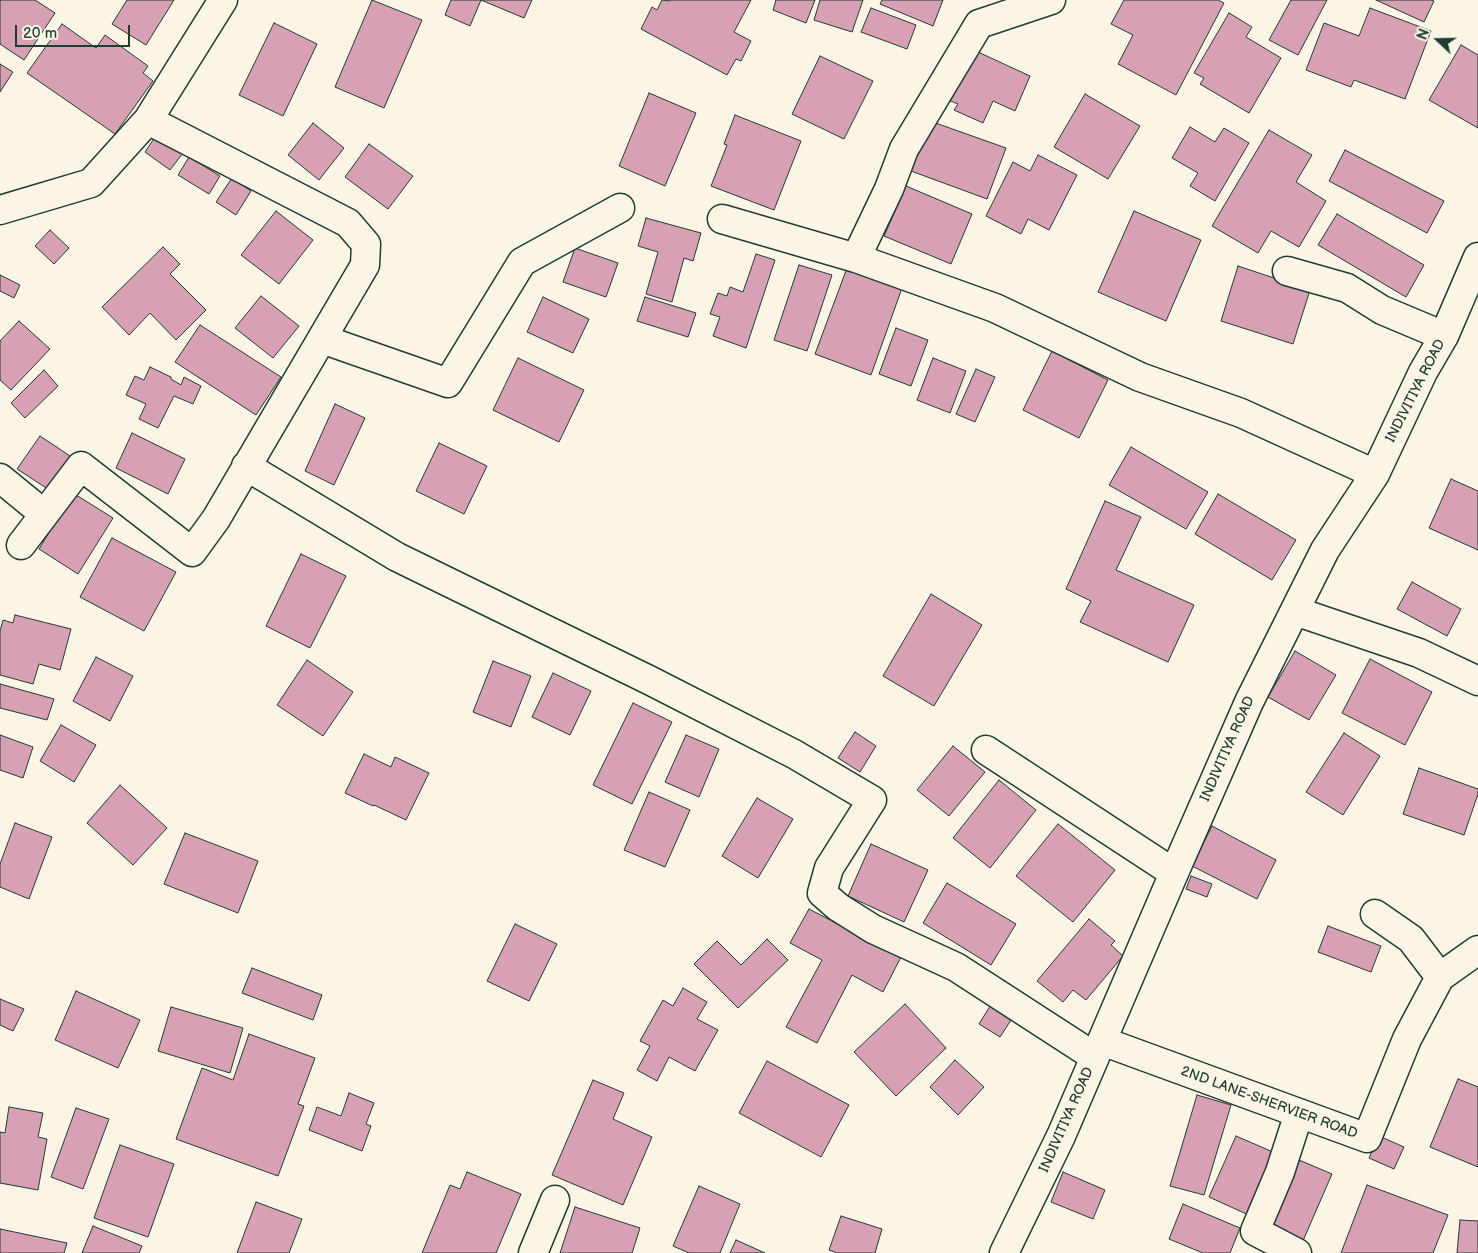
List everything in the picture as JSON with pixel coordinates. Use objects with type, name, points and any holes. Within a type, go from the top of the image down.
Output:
[{"type":"street","points":[[0,210],[91,183],[148,120],[223,0]]},
{"type":"street","points":[[856,258],[890,190],[904,149],[979,24],[1051,0]]},
{"type":"street","points":[[21,545],[81,466],[192,552],[216,519],[365,265],[366,244],[348,223],[148,120]]},
{"type":"street","points":[[322,339],[448,383],[522,262],[620,208]]},
{"type":"street","points":[[722,219],[856,258],[995,308],[1140,377],[1241,413],[1375,474]]},
{"type":"street","name":"INDIVITIYA ROAD","points":[[1004,1253],[1062,1136],[1249,702],[1325,550],[1375,474],[1423,372],[1444,336],[1478,257]]},
{"type":"street","points":[[1287,272],[1348,288],[1382,310],[1444,336]]},
{"type":"street","name":"2ND LANE-SHERVIER ROAD","points":[[246,466],[397,557],[650,680],[777,745],[872,800],[828,868],[822,893],[838,907],[873,929],[956,967],[1099,1049],[1299,1113],[1367,1138],[1407,1039],[1440,976],[1478,950]]},
{"type":"street","points":[[0,478],[44,514]]},
{"type":"street","points":[[1294,611],[1418,653],[1478,681]]},
{"type":"street","points":[[986,750],[1174,873]]},
{"type":"street","points":[[1375,914],[1412,939],[1440,976]]},
{"type":"street","points":[[1297,1253],[1255,1231],[1280,1172],[1299,1113]]},
{"type":"street","points":[[533,1253],[555,1200]]},
{"type":"building","points":[[0,0],[35,0],[55,13],[24,60],[0,44]]},
{"type":"building","points":[[127,0],[174,0],[146,45],[112,24]]},
{"type":"building","points":[[372,0],[422,20],[384,108],[335,87]]},
{"type":"building","points":[[451,0],[481,0],[470,26],[445,15]]},
{"type":"building","points":[[481,0],[532,0],[524,18]]},
{"type":"building","points":[[662,0],[751,0],[734,32],[751,41],[741,61],[736,59],[727,75],[641,29],[652,7],[657,10]]},
{"type":"building","points":[[776,0],[815,0],[806,23],[773,10]]},
{"type":"building","points":[[820,0],[863,0],[852,32],[814,20]]},
{"type":"building","points":[[882,0],[943,0],[933,26],[880,4]]},
{"type":"building","points":[[1124,0],[1218,0],[1224,3],[1176,95],[1118,64],[1133,35],[1111,24]]},
{"type":"building","points":[[1291,0],[1327,0],[1298,55],[1269,40]]},
{"type":"building","points":[[1376,0],[1431,0],[1434,1],[1424,22]]},
{"type":"building","points":[[871,8],[916,25],[907,49],[861,32]]},
{"type":"building","points":[[1370,8],[1431,31],[1405,99],[1354,80],[1351,87],[1306,70],[1324,23],[1359,36]]},
{"type":"building","points":[[1229,13],[1252,27],[1246,37],[1281,58],[1249,113],[1200,84],[1204,78],[1194,73]]},
{"type":"building","points":[[274,23],[317,44],[283,116],[239,95]]},
{"type":"building","points":[[62,24],[96,48],[105,35],[148,66],[143,73],[153,81],[115,134],[27,73]]},
{"type":"building","points":[[1461,45],[1478,55],[1478,128],[1429,100]]},
{"type":"building","points":[[970,52],[977,55],[978,52],[1030,76],[1015,111],[993,101],[983,123],[954,110],[958,104],[948,100]]},
{"type":"building","points":[[820,56],[873,81],[844,139],[792,114]]},
{"type":"building","points":[[0,64],[13,72],[0,92]]},
{"type":"building","points":[[649,93],[696,113],[665,186],[619,166]]},
{"type":"building","points":[[1085,94],[1140,126],[1108,179],[1054,147]]},
{"type":"building","points":[[735,115],[801,141],[774,210],[711,186],[727,145],[724,144]]},
{"type":"building","points":[[930,121],[1006,148],[987,199],[911,171]]},
{"type":"building","points":[[313,123],[344,148],[319,180],[288,155]]},
{"type":"building","points":[[1190,127],[1215,142],[1224,128],[1249,143],[1215,201],[1190,186],[1198,173],[1172,158]]},
{"type":"building","points":[[1269,130],[1312,155],[1296,182],[1326,201],[1299,247],[1271,231],[1258,253],[1212,226]]},
{"type":"building","points":[[157,134],[183,153],[170,170],[145,152]]},
{"type":"building","points":[[369,144],[413,176],[388,209],[345,177]]},
{"type":"building","points":[[1345,150],[1444,201],[1427,233],[1329,181]]},
{"type":"building","points":[[1038,155],[1077,175],[1049,230],[1028,219],[1021,234],[986,216],[1013,162],[1030,171]]},
{"type":"building","points":[[189,157],[220,176],[209,194],[178,175]]},
{"type":"building","points":[[232,178],[251,191],[236,215],[216,202]]},
{"type":"building","points":[[906,186],[972,214],[951,264],[884,236]]},
{"type":"building","points":[[276,211],[313,240],[279,284],[241,255]]},
{"type":"building","points":[[1134,211],[1201,240],[1166,321],[1098,292]]},
{"type":"building","points":[[1337,214],[1424,265],[1406,297],[1318,245]]},
{"type":"building","points":[[646,218],[701,233],[693,261],[684,258],[672,302],[646,294],[658,252],[638,246]]},
{"type":"building","points":[[50,230],[69,248],[54,264],[35,246]]},
{"type":"building","points":[[163,247],[180,264],[170,274],[206,310],[176,340],[150,313],[129,335],[102,307]]},
{"type":"building","points":[[575,248],[618,263],[606,297],[563,282]]},
{"type":"building","points":[[756,254],[775,260],[746,348],[713,336],[720,317],[710,314],[718,293],[727,296],[730,287],[743,292]]},
{"type":"building","points":[[799,265],[832,275],[807,351],[774,340]]},
{"type":"building","points":[[1238,266],[1310,290],[1293,344],[1221,321]]},
{"type":"building","points":[[847,268],[902,288],[871,375],[815,354]]},
{"type":"building","points":[[0,275],[20,285],[14,298],[0,291]]},
{"type":"building","points":[[261,296],[299,326],[273,358],[235,328]]},
{"type":"building","points":[[543,297],[589,319],[573,353],[527,332]]},
{"type":"building","points":[[645,297],[696,313],[688,337],[637,321]]},
{"type":"building","points":[[19,321],[50,349],[11,390],[0,380],[0,341]]},
{"type":"building","points":[[200,325],[281,377],[256,415],[175,362]]},
{"type":"building","points":[[896,328],[928,340],[911,386],[879,374]]},
{"type":"building","points":[[1052,351],[1108,380],[1079,438],[1023,410]]},
{"type":"building","points":[[518,358],[584,390],[559,442],[493,410]]},
{"type":"building","points":[[933,358],[966,371],[950,413],[917,400]]},
{"type":"building","points":[[150,367],[171,377],[171,379],[181,385],[184,377],[201,386],[193,404],[174,396],[158,428],[139,419],[146,404],[126,395],[135,376],[144,380]]},
{"type":"building","points":[[976,369],[995,377],[975,422],[956,414]]},
{"type":"building","points":[[44,370],[58,386],[25,418],[11,403]]},
{"type":"building","points":[[335,404],[365,418],[334,485],[305,471]]},
{"type":"building","points":[[132,433],[185,459],[168,494],[116,468]]},
{"type":"building","points":[[40,436],[76,460],[54,493],[17,469]]},
{"type":"building","points":[[439,443],[487,466],[464,514],[416,491]]},
{"type":"building","points":[[1131,447],[1208,492],[1186,529],[1109,485]]},
{"type":"building","points":[[1451,479],[1478,491],[1478,550],[1429,528]]},
{"type":"building","points":[[73,493],[113,518],[78,574],[39,549]]},
{"type":"building","points":[[1218,494],[1296,540],[1272,580],[1195,534]]},
{"type":"building","points":[[1105,501],[1141,517],[1116,570],[1194,605],[1168,662],[1080,622],[1091,601],[1066,589]]},
{"type":"building","points":[[112,538],[176,572],[144,631],[80,597]]},
{"type":"building","points":[[301,554],[346,576],[310,648],[266,626]]},
{"type":"building","points":[[1412,582],[1461,609],[1447,636],[1397,609]]},
{"type":"building","points":[[931,594],[982,625],[934,706],[883,676]]},
{"type":"building","points":[[15,615],[71,629],[60,670],[39,664],[33,684],[0,675],[0,631],[3,620],[13,623]]},
{"type":"building","points":[[1295,651],[1336,675],[1309,720],[1268,697]]},
{"type":"building","points":[[96,657],[133,676],[110,721],[73,701]]},
{"type":"building","points":[[1370,659],[1432,692],[1405,745],[1342,713]]},
{"type":"building","points":[[307,660],[353,692],[323,736],[277,705]]},
{"type":"building","points":[[493,661],[531,676],[511,727],[473,712]]},
{"type":"building","points":[[553,673],[591,691],[570,735],[532,717]]},
{"type":"building","points":[[0,684],[54,699],[47,720],[0,708]]},
{"type":"building","points":[[633,703],[672,722],[632,804],[593,785]]},
{"type":"building","points":[[61,725],[96,745],[74,782],[40,761]]},
{"type":"building","points":[[855,732],[876,746],[860,772],[838,758]]},
{"type":"building","points":[[1344,733],[1380,756],[1343,815],[1306,792]]},
{"type":"building","points":[[0,735],[33,747],[23,778],[0,770]]},
{"type":"building","points":[[686,735],[719,749],[699,797],[665,782]]},
{"type":"building","points":[[953,746],[985,772],[949,816],[917,790]]},
{"type":"building","points":[[364,754],[391,767],[395,757],[429,773],[406,820],[345,793]]},
{"type":"building","points":[[1419,768],[1478,789],[1464,835],[1403,814]]},
{"type":"building","points":[[999,780],[1036,810],[990,868],[953,838]]},
{"type":"building","points":[[120,785],[167,828],[133,865],[87,823]]},
{"type":"building","points":[[649,792],[690,810],[665,867],[624,850]]},
{"type":"building","points":[[757,798],[793,819],[758,878],[722,856]]},
{"type":"building","points":[[15,823],[52,837],[29,899],[0,887],[0,864]]},
{"type":"building","points":[[1058,824],[1115,870],[1073,922],[1016,876]]},
{"type":"building","points":[[1212,826],[1276,860],[1257,899],[1192,866]]},
{"type":"building","points":[[185,833],[258,861],[238,913],[164,884]]},
{"type":"building","points":[[871,844],[928,870],[904,922],[848,896]]},
{"type":"building","points":[[1191,876],[1212,884],[1207,897],[1186,889]]},
{"type":"building","points":[[947,883],[1016,924],[991,965],[923,923]]},
{"type":"building","points":[[809,909],[901,957],[883,992],[852,975],[817,1043],[786,1027],[822,960],[790,943]]},
{"type":"building","points":[[1089,919],[1115,941],[1111,945],[1123,956],[1086,1000],[1073,990],[1063,1002],[1037,981]]},
{"type":"building","points":[[515,924],[557,944],[529,1001],[487,981]]},
{"type":"building","points":[[1328,926],[1381,946],[1371,972],[1318,952]]},
{"type":"building","points":[[767,939],[788,960],[738,1008],[694,964],[717,941],[741,965]]},
{"type":"building","points":[[252,968],[322,995],[313,1020],[242,993]]},
{"type":"building","points":[[683,988],[707,1002],[697,1019],[718,1030],[695,1071],[669,1057],[657,1081],[637,1070],[650,1046],[640,1041],[663,1000],[673,1006]]},
{"type":"building","points":[[76,991],[140,1020],[118,1068],[55,1040]]},
{"type":"building","points":[[0,999],[24,1009],[13,1031],[0,1025]]},
{"type":"building","points":[[992,1003],[1013,1017],[1000,1037],[979,1024]]},
{"type":"building","points":[[905,1004],[946,1048],[896,1096],[854,1052]]},
{"type":"building","points":[[171,1007],[243,1028],[230,1073],[158,1051]]},
{"type":"building","points":[[249,1034],[315,1058],[298,1104],[304,1106],[278,1176],[176,1139],[202,1068],[233,1080]]},
{"type":"building","points":[[955,1060],[984,1087],[958,1115],[930,1087]]},
{"type":"building","points":[[767,1061],[849,1105],[821,1157],[739,1113]]},
{"type":"building","points":[[1458,1079],[1478,1087],[1478,1167],[1430,1147]]},
{"type":"building","points":[[593,1080],[624,1093],[613,1119],[652,1137],[623,1205],[552,1175]]},
{"type":"building","points":[[349,1093],[374,1103],[366,1124],[371,1126],[362,1151],[309,1130],[317,1107],[341,1116]]},
{"type":"building","points":[[1197,1095],[1231,1105],[1204,1195],[1170,1186]]},
{"type":"building","points":[[9,1107],[43,1113],[38,1137],[47,1139],[38,1190],[0,1183],[0,1132],[5,1133]]},
{"type":"building","points":[[76,1108],[109,1119],[83,1189],[51,1177]]},
{"type":"building","points":[[1236,1136],[1280,1155],[1253,1217],[1209,1197]]},
{"type":"building","points":[[1379,1136],[1404,1147],[1394,1169],[1369,1158]]},
{"type":"building","points":[[120,1145],[174,1164],[148,1237],[94,1218]]},
{"type":"building","points":[[1292,1157],[1332,1174],[1302,1243],[1262,1227]]},
{"type":"building","points":[[467,1172],[521,1194],[496,1253],[422,1253],[450,1185],[460,1189]]},
{"type":"building","points":[[1063,1172],[1105,1190],[1093,1219],[1051,1202]]},
{"type":"building","points":[[1367,1185],[1448,1215],[1433,1253],[1341,1253]]},
{"type":"building","points":[[699,1186],[740,1204],[720,1253],[689,1253],[673,1246]]},
{"type":"building","points":[[256,1202],[302,1219],[289,1253],[237,1253]]},
{"type":"building","points":[[1183,1204],[1240,1228],[1230,1253],[1203,1253],[1169,1239]]},
{"type":"building","points":[[575,1207],[640,1228],[632,1253],[560,1253]]},
{"type":"building","points":[[841,1216],[882,1229],[875,1253],[837,1253],[829,1250]]},
{"type":"building","points":[[1460,1220],[1478,1221],[1478,1253],[1457,1253]]},
{"type":"building","points":[[93,1226],[142,1246],[139,1253],[82,1253]]},
{"type":"building","points":[[0,1229],[67,1243],[64,1253],[0,1253]]},
{"type":"building","points":[[736,1240],[765,1253],[730,1253]]}]
